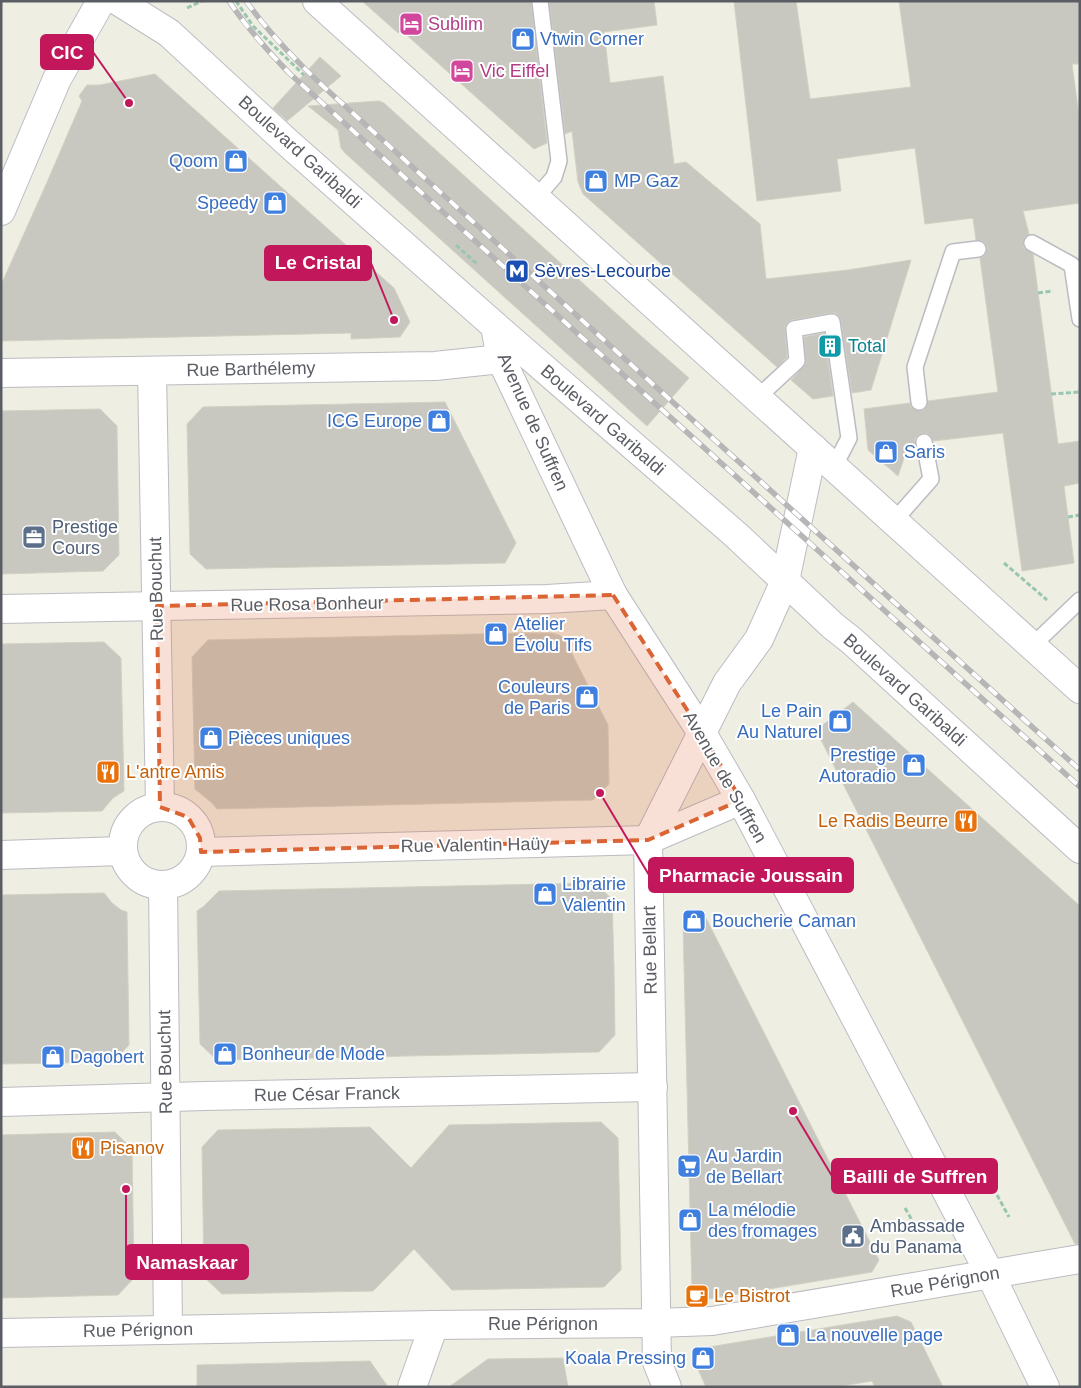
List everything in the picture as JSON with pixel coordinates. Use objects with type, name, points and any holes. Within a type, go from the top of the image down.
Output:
[{"type":"street","points":[[1,211],[57,79],[101,1]]},
{"type":"street","name":"Boulevard Garibaldi","points":[[118,1],[169,33],[288,143],[495,326],[736,534],[832,626],[852,641],[1080,849]]},
{"type":"street","points":[[317,1],[1080,689]]},
{"type":"street","name":"Avenue de Suffren","points":[[495,326],[501,360],[613,595],[702,733],[741,800],[990,1274],[1045,1387]]},
{"type":"street","name":"Rue Barthélemy","points":[[1,373],[435,366],[501,360]]},
{"type":"street","name":"Rue Bouchut","points":[[152,371],[160,807]]},
{"type":"street","name":"Rue Bellart","points":[[667,1387],[657,1362],[648,840],[727,683],[759,639],[785,581],[813,448]]},
{"type":"street","name":"Rue Rosa Bonheur","points":[[1,609],[548,599],[613,595]]},
{"type":"street","name":"Rue Valentin Haüy","points":[[201,852],[648,840],[741,800]]},
{"type":"street","points":[[160,807],[177,810],[188,817],[195,826],[200,838],[201,852],[195,867],[186,877],[163,885],[145,881],[134,874],[128,866],[122,850],[124,833],[131,821],[147,810],[160,807]]},
{"type":"street","points":[[1,855],[122,850]]},
{"type":"street","name":"Rue Bouchut","points":[[163,885],[168,1330]]},
{"type":"street","name":"Rue César Franck","points":[[1,1102],[653,1087]]},
{"type":"street","name":"Rue Pérignon","points":[[1,1333],[712,1321],[1080,1259]]},
{"type":"street","points":[[412,1387],[434,1325]]},
{"type":"lane","points":[[536,198],[554,177],[559,161],[540,1]]},
{"type":"lane","points":[[1032,243],[1072,265],[1080,320]]},
{"type":"lane","points":[[919,402],[915,367],[953,252],[978,249]]},
{"type":"lane","points":[[757,398],[797,361],[794,329],[832,322],[849,438],[834,467]]},
{"type":"lane","points":[[894,521],[931,479],[924,442]]},
{"type":"lane","points":[[1032,646],[1080,600]]},
{"type":"path","points":[[182,10],[202,1]]},
{"type":"path","points":[[236,1],[253,26],[304,75]]},
{"type":"path","points":[[456,245],[477,264]]},
{"type":"path","points":[[1051,394],[1080,392]]},
{"type":"path","points":[[1068,517],[1080,515]]},
{"type":"path","points":[[1004,564],[1064,615]]},
{"type":"path","points":[[997,1195],[1009,1217]]},
{"type":"path","points":[[906,1208],[918,1229]]},
{"type":"highlighted area","points":[[613,595],[702,733],[741,800],[648,840],[201,852],[200,838],[188,817],[160,807],[157,606]]},
{"type":"building","points":[[362,1],[531,1],[547,143],[534,149],[401,30],[398,33]]},
{"type":"building","points":[[549,1],[654,1],[657,25],[604,32],[610,83],[663,76],[674,164],[686,162],[760,224],[766,279],[848,270],[911,260],[871,390],[852,393],[841,321],[836,313],[788,322],[785,326],[787,357],[777,367],[583,194],[578,182],[572,131],[565,134]]},
{"type":"building","points":[[734,1],[796,1],[810,99],[911,87],[899,1],[1080,1],[1080,64],[1072,64],[1080,123],[1080,203],[1023,211],[1029,234],[1024,238],[1023,243],[1024,248],[1033,254],[1058,444],[1080,441],[1080,483],[1064,486],[1074,563],[1022,571],[1003,433],[933,441],[927,433],[922,433],[915,438],[915,444],[908,446],[898,476],[868,450],[864,409],[910,403],[911,407],[915,410],[921,411],[927,406],[928,401],[998,392],[980,258],[986,253],[987,247],[982,241],[976,240],[973,218],[925,224],[915,148],[837,159],[841,191],[757,201]]},
{"type":"building","points":[[320,57],[341,76],[287,121],[273,108]]},
{"type":"building","points":[[155,74],[394,288],[410,322],[400,337],[351,339],[351,333],[1,341],[1,285],[82,101],[79,96],[87,85],[100,85]]},
{"type":"building","points":[[379,101],[384,103],[689,378],[647,426],[345,153],[341,148],[338,130],[308,106]]},
{"type":"building","points":[[824,333],[833,396],[813,399],[791,380],[806,364],[804,337]]},
{"type":"building","points":[[445,402],[516,543],[505,563],[206,569],[190,554],[187,424],[203,407]]},
{"type":"building","points":[[100,409],[117,426],[119,555],[103,571],[1,574],[1,411]]},
{"type":"building","points":[[552,633],[564,638],[608,725],[609,784],[593,800],[217,809],[195,789],[192,657],[208,640]]},
{"type":"building","points":[[104,642],[121,658],[124,791],[113,798],[102,811],[1,813],[1,644]]},
{"type":"building","points":[[853,702],[1080,906],[1080,1244],[1075,1244],[816,730]]},
{"type":"building","points":[[595,883],[612,899],[614,967],[615,1035],[599,1052],[217,1060],[200,1044],[197,911],[219,891]]},
{"type":"building","points":[[104,893],[112,903],[127,912],[129,1045],[113,1062],[1,1064],[1,895]]},
{"type":"building","points":[[706,918],[879,1260],[872,1272],[702,1300],[692,1291],[683,924]]},
{"type":"building","points":[[601,1122],[618,1138],[621,1270],[604,1287],[452,1290],[414,1249],[373,1291],[222,1294],[204,1277],[202,1147],[218,1130],[370,1127],[411,1168],[449,1125]]},
{"type":"building","points":[[115,1132],[132,1149],[134,1278],[118,1295],[1,1298],[1,1135]]},
{"type":"building","points":[[897,1316],[911,1322],[943,1387],[875,1387],[872,1381],[836,1387],[706,1387],[697,1367],[709,1347]]},
{"type":"building","points":[[563,1358],[568,1387],[449,1387],[488,1359]]},
{"type":"building","points":[[370,1361],[388,1387],[197,1387],[197,1365]]},
{"type":"railway","points":[[229,1],[242,20],[289,73],[1080,787]]},
{"type":"railway","points":[[246,1],[283,46],[325,88],[1080,770]]},
{"type":"place","name":"Sublim","points":[[411,24]]},
{"type":"place","name":"Vtwin Corner","points":[[523,39]]},
{"type":"place","name":"Vic Eiffel","points":[[462,71]]},
{"type":"place","name":"CIC","points":[[129,103]]},
{"type":"place","name":"Qoom","points":[[236,161]]},
{"type":"place","name":"MP Gaz","points":[[596,181]]},
{"type":"place","name":"Speedy","points":[[275,203]]},
{"type":"place","name":"Sèvres-Lecourbe","points":[[517,271]]},
{"type":"place","name":"Le Cristal","points":[[394,320]]},
{"type":"place","name":"Total","points":[[830,346]]},
{"type":"place","name":"ICG Europe","points":[[439,421]]},
{"type":"place","name":"Saris","points":[[886,452]]},
{"type":"place","name":"Prestige Cours","points":[[34,537]]},
{"type":"place","name":"Atelier Évolu Tifs","points":[[496,634]]},
{"type":"place","name":"Couleurs de Paris","points":[[587,697]]},
{"type":"place","name":"Le Pain Au Naturel","points":[[840,721]]},
{"type":"place","name":"Pièces uniques","points":[[211,738]]},
{"type":"place","name":"Prestige Autoradio","points":[[914,765]]},
{"type":"place","name":"L'antre Amis","points":[[108,772]]},
{"type":"place","name":"Pharmacie Joussain","points":[[600,793]]},
{"type":"place","name":"Le Radis Beurre","points":[[966,821]]},
{"type":"place","name":"Librairie Valentin","points":[[545,894]]},
{"type":"place","name":"Boucherie Caman","points":[[694,921]]},
{"type":"place","name":"Bonheur de Mode","points":[[225,1054]]},
{"type":"place","name":"Dagobert","points":[[53,1057]]},
{"type":"place","name":"Bailli de Suffren","points":[[793,1111]]},
{"type":"place","name":"Pisanov","points":[[83,1148]]},
{"type":"place","name":"Au Jardin de Bellart","points":[[689,1166]]},
{"type":"place","name":"Namaskaar","points":[[126,1189]]},
{"type":"place","name":"La mélodie des fromages","points":[[690,1220]]},
{"type":"place","name":"Ambassade du Panama","points":[[853,1236]]},
{"type":"place","name":"Le Bistrot","points":[[697,1296]]},
{"type":"place","name":"La nouvelle page","points":[[788,1335]]},
{"type":"place","name":"Koala Pressing","points":[[703,1358]]}]
